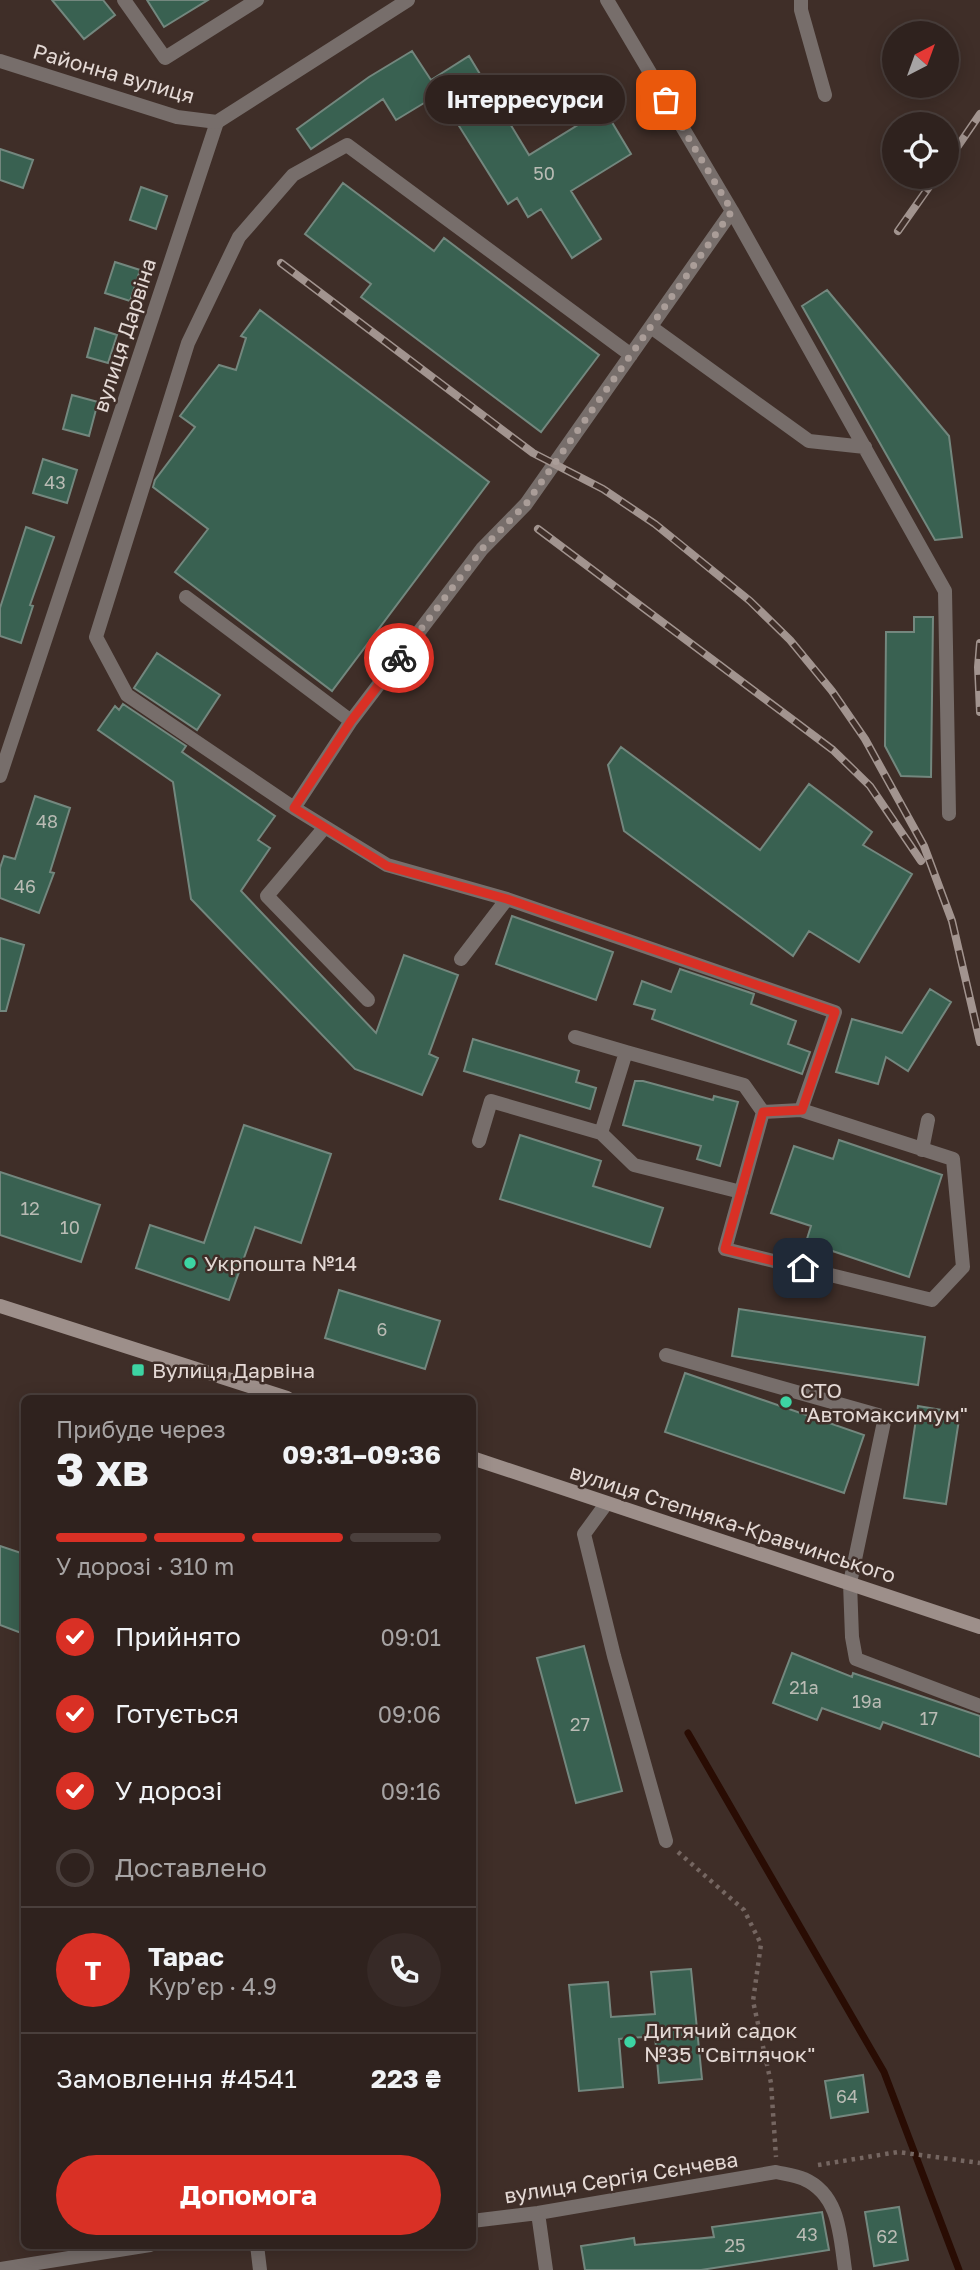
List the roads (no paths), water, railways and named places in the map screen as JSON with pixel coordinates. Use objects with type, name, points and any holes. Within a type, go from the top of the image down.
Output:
[{"type":"main road","points":[[1,1309],[245,1392],[266,1395]]},
{"type":"main road","name":"вулиця Степняка-Кравчинського","points":[[476,1459],[980,1627]]},
{"type":"street","points":[[124,0],[165,58],[257,0]]},
{"type":"street","points":[[217,122],[408,0]]},
{"type":"street","points":[[607,0],[732,211],[945,591],[949,814]]},
{"type":"street","points":[[801,0],[801,10],[825,95]]},
{"type":"street","name":"Районна вулиця","points":[[0,61],[177,117],[217,122]]},
{"type":"street","name":"вулиця Дарвіна","points":[[0,776],[217,122]]},
{"type":"street","points":[[631,355],[347,145],[293,175],[239,237],[188,343],[96,637],[127,695],[294,808],[387,866],[507,899],[835,1012],[802,1110]]},
{"type":"street","points":[[294,808],[351,721],[482,549],[526,504],[732,211]]},
{"type":"street","points":[[651,327],[809,441],[865,447]]},
{"type":"street","points":[[187,597],[351,721]]},
{"type":"street","points":[[325,827],[267,896],[368,1000]]},
{"type":"street","points":[[461,959],[507,899]]},
{"type":"street","points":[[575,1037],[744,1085],[763,1112]]},
{"type":"street","points":[[601,1133],[626,1052]]},
{"type":"street","points":[[479,1142],[491,1101],[601,1133],[634,1165],[741,1192]]},
{"type":"street","points":[[802,1110],[953,1160],[963,1267],[932,1300],[725,1249],[763,1112],[802,1110]]},
{"type":"street","points":[[922,1150],[928,1120]]},
{"type":"street","points":[[666,1355],[885,1418],[850,1583],[852,1637],[856,1659],[980,1706]]},
{"type":"street","points":[[606,1504],[584,1534],[614,1656],[666,1841]]},
{"type":"street","name":"вулиця Сергія Сєнчева","points":[[476,2216],[538,2213],[776,2172],[804,2179],[828,2197],[838,2221],[845,2270]]},
{"type":"street","points":[[538,2213],[546,2270]]},
{"type":"street","points":[[0,2269],[125,2249]]},
{"type":"street","points":[[257,2249],[260,2270]]},
{"type":"waterway","points":[[688,1733],[884,2072],[959,2270]]},
{"type":"railway","points":[[959,145],[980,114]]},
{"type":"railway","points":[[898,231],[928,189]]},
{"type":"railway","points":[[281,263],[533,453],[603,489],[655,524],[750,601],[790,640],[832,691],[865,739],[924,846],[952,921],[980,1042]]},
{"type":"railway","points":[[538,529],[833,750],[870,786],[921,861]]},
{"type":"railway","points":[[980,643],[980,712]]},
{"type":"place","name":"Інтерресурси","points":[[666,100]]},
{"type":"place","name":"Укрпошта №14","points":[[190,1263]]},
{"type":"place","name":"Вулиця Дарвіна","points":[[138,1370]]},
{"type":"place","name":"СТО \"Автомаксимум\"","points":[[786,1402]]},
{"type":"place","name":"Дитячий садок №35 \"Світлячок\"","points":[[630,2042]]}]
